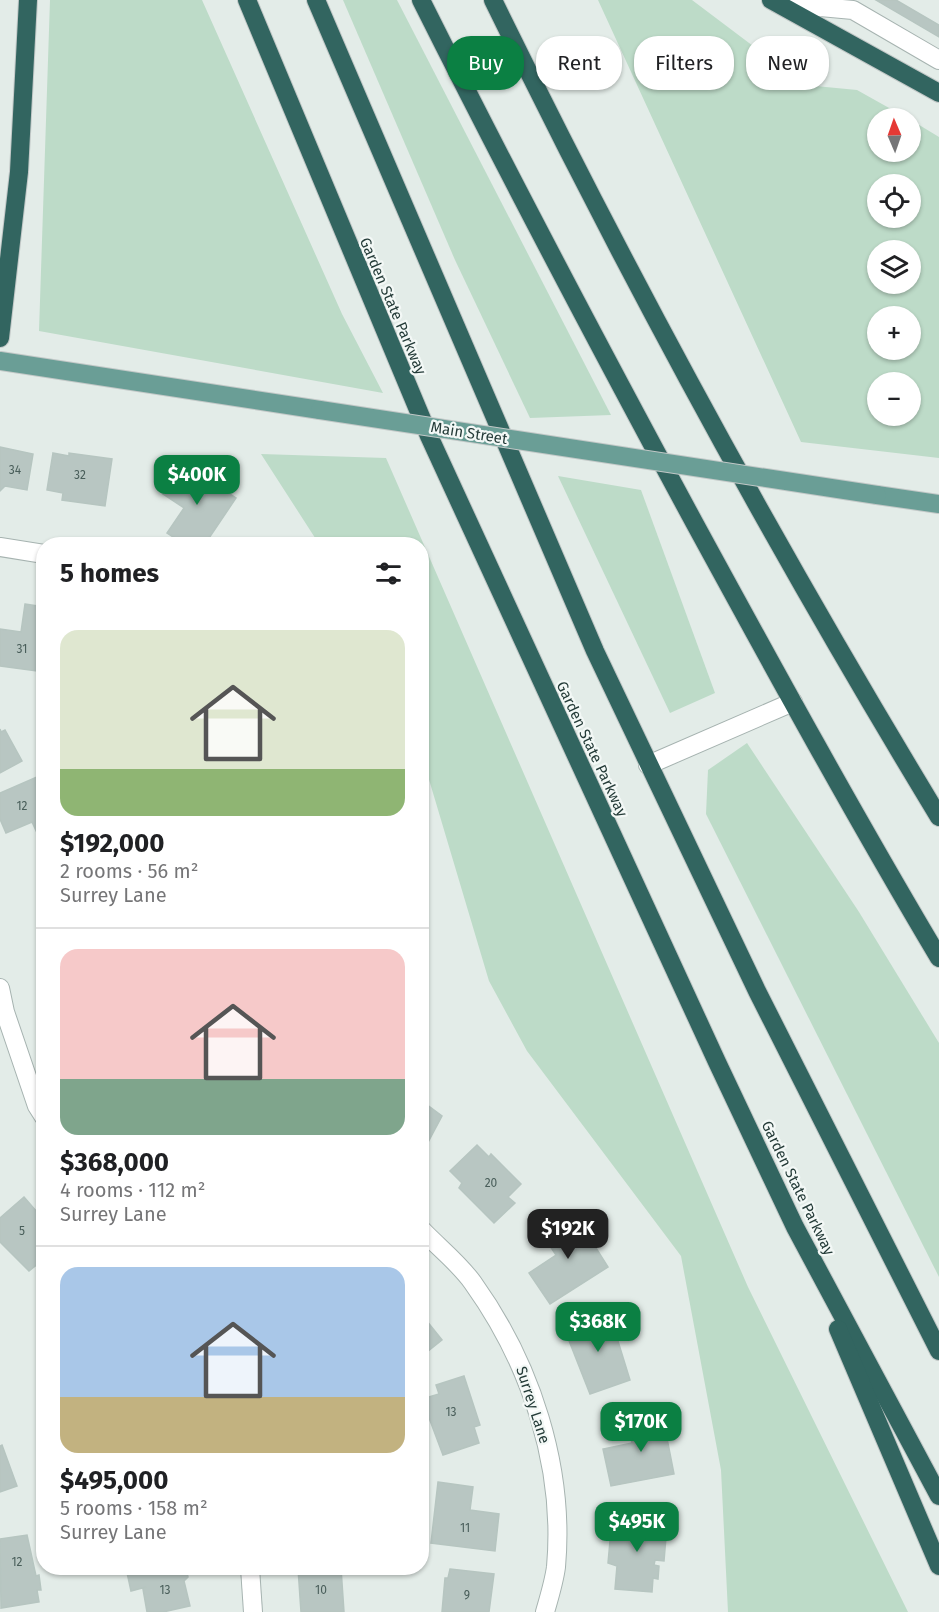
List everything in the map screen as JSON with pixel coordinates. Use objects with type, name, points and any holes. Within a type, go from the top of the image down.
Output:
[{"type":"highway","points":[[0,338],[19,172],[28,0]]},
{"type":"highway","name":"Garden State Parkway","points":[[247,0],[429,436],[795,1227],[939,1496]]},
{"type":"highway","points":[[316,0],[491,414],[648,765],[782,1041],[939,1351]]},
{"type":"highway","points":[[421,0],[556,266],[793,702],[939,958]]},
{"type":"highway","points":[[493,0],[694,391],[764,517],[939,817]]},
{"type":"highway","points":[[774,2],[939,93]]},
{"type":"highway","points":[[795,1227],[935,1559]]},
{"type":"main road","name":"Main Street","points":[[0,361],[939,504]]},
{"type":"street","points":[[774,2],[853,10],[939,60]]},
{"type":"street","points":[[0,547],[36,553]]},
{"type":"street","points":[[648,765],[793,702]]},
{"type":"street","points":[[0,988],[5,1012],[36,1103]]},
{"type":"street","name":"Surrey Lane","points":[[429,1237],[472,1281],[515,1351],[535,1405],[551,1459],[556,1512],[556,1568],[545,1612]]},
{"type":"street","points":[[250,1575],[253,1612]]},
{"type":"green space","points":[[50,0],[202,0],[342,314],[383,393],[39,331]]},
{"type":"green space","points":[[343,0],[397,0],[611,415],[530,418],[455,260]]},
{"type":"green space","points":[[598,0],[692,0],[746,41],[746,90],[829,90],[829,87],[857,90],[889,108],[867,108],[867,162],[921,162],[921,126],[939,137],[939,458],[801,442],[639,90],[734,90],[734,36],[634,36],[634,78],[622,52],[622,36],[615,36]]},
{"type":"green space","points":[[261,454],[386,458],[420,537],[314,537]]},
{"type":"green space","points":[[558,476],[641,490],[715,693],[670,713]]},
{"type":"green space","points":[[429,556],[748,1287],[908,1612],[728,1612],[721,1470],[681,1256],[527,1051],[489,981],[429,780]]},
{"type":"green space","points":[[747,743],[859,912],[939,1043],[939,1277],[706,814],[708,770]]},
{"type":"building","points":[[876,0],[896,0],[939,25],[939,37]]},
{"type":"building","points":[[0,447],[33,454],[27,490],[5,486],[0,491]]},
{"type":"building","points":[[53,453],[112,459],[105,506],[62,500],[63,493],[47,490]]},
{"type":"building","points":[[183,463],[236,498],[210,537],[173,537],[167,533],[184,508],[163,494]]},
{"type":"building","points":[[25,604],[36,606],[36,671],[0,666],[0,629],[21,632]]},
{"type":"building","points":[[0,729],[1,732],[5,730],[22,761],[0,773]]},
{"type":"building","points":[[36,777],[36,831],[32,822],[6,833],[0,819],[0,793]]},
{"type":"building","points":[[429,1106],[442,1116],[429,1140]]},
{"type":"building","points":[[477,1145],[489,1157],[491,1154],[521,1184],[508,1197],[515,1203],[494,1223],[459,1188],[462,1183],[450,1171]]},
{"type":"building","points":[[24,1197],[36,1211],[36,1265],[29,1271],[0,1242],[0,1218]]},
{"type":"building","points":[[574,1213],[608,1267],[550,1304],[529,1273],[556,1255],[542,1234]]},
{"type":"building","points":[[609,1312],[630,1380],[590,1394],[564,1328]]},
{"type":"building","points":[[429,1324],[442,1340],[429,1350]]},
{"type":"building","points":[[464,1376],[480,1425],[474,1427],[479,1443],[443,1455],[429,1418],[429,1397],[439,1394],[436,1385]]},
{"type":"building","points":[[662,1413],[674,1474],[611,1486],[603,1449],[632,1443],[627,1420]]},
{"type":"building","points":[[2,1445],[17,1486],[0,1492],[0,1446]]},
{"type":"building","points":[[438,1482],[473,1487],[470,1510],[499,1514],[495,1551],[431,1543]]},
{"type":"building","points":[[612,1519],[667,1525],[664,1561],[655,1560],[654,1565],[659,1566],[658,1579],[653,1578],[652,1592],[615,1589],[617,1566],[608,1563]]},
{"type":"building","points":[[27,1535],[36,1576],[39,1575],[41,1590],[37,1590],[39,1602],[1,1608],[0,1539]]},
{"type":"building","points":[[450,1569],[494,1574],[489,1612],[442,1612],[445,1578],[448,1578]]},
{"type":"building","points":[[128,1575],[188,1575],[184,1581],[190,1606],[163,1612],[147,1612],[143,1589],[146,1587],[131,1591]]},
{"type":"building","points":[[298,1575],[341,1575],[344,1612],[301,1612]]}]
